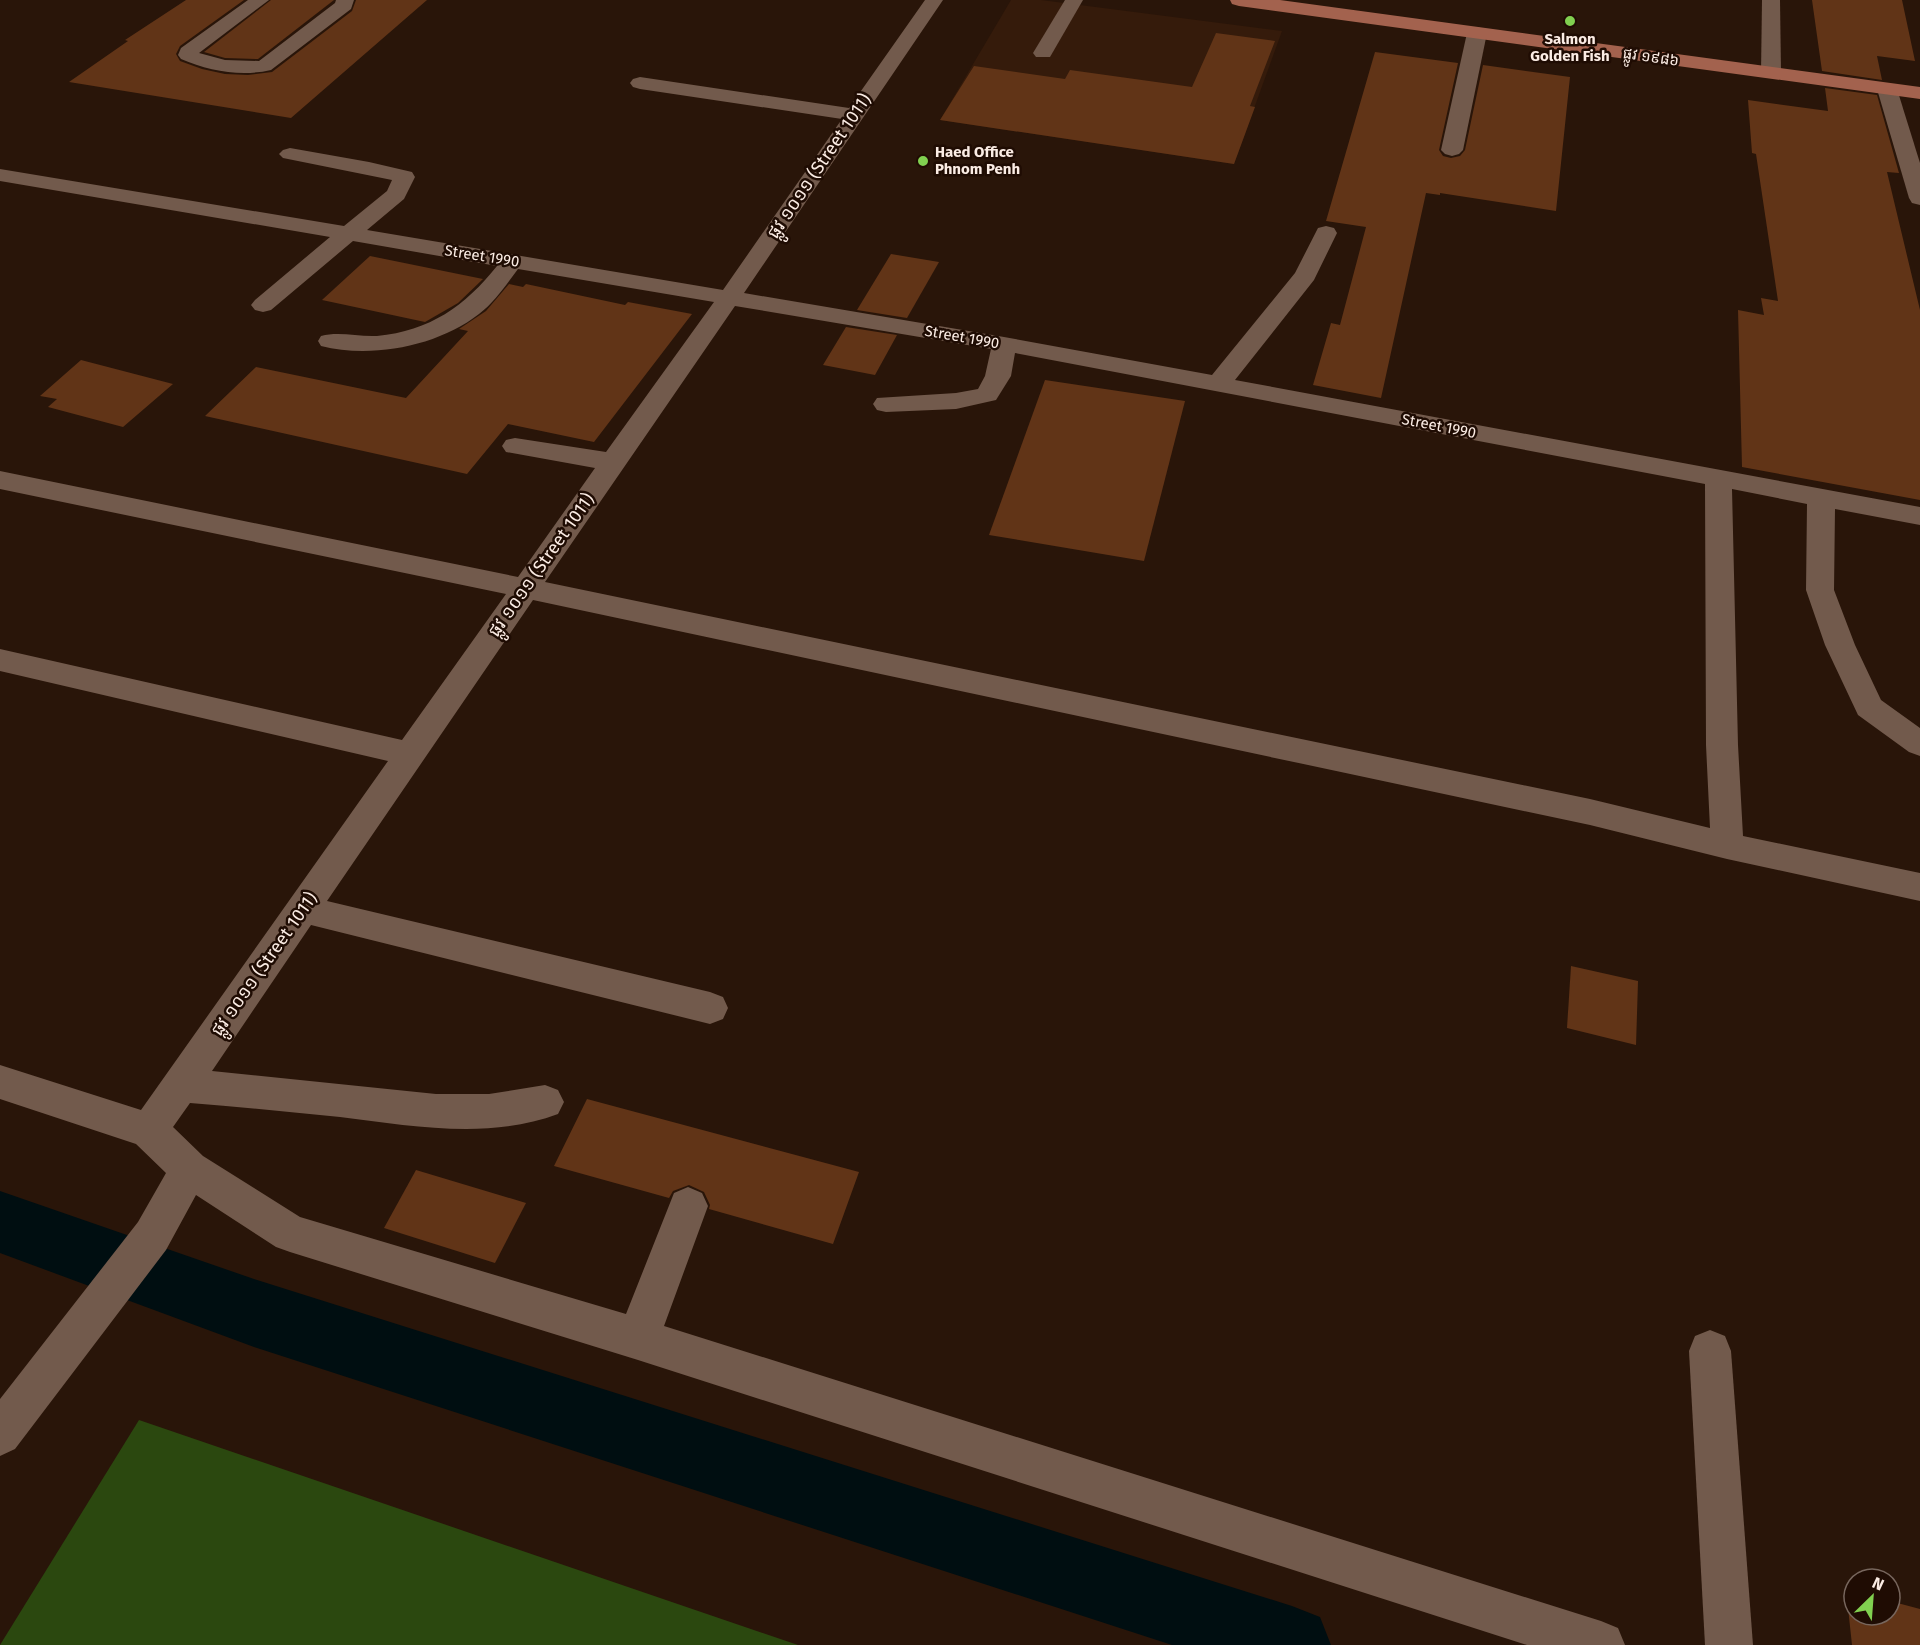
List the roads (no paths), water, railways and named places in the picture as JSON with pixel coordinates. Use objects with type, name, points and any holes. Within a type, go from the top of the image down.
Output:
[{"type":"main road","name":"ផ្លូវ ១៩៨៦","points":[[1239,0],[1920,93]]},
{"type":"street","points":[[260,0],[196,45],[188,52],[188,55],[216,64],[249,68],[264,66],[344,4],[345,0]]},
{"type":"street","name":"ផ្លូវ ១០១១ (Street 1011)","points":[[149,1130],[934,0]]},
{"type":"street","points":[[1042,52],[1074,0]]},
{"type":"street","points":[[1771,0],[1771,73]]},
{"type":"street","points":[[1452,150],[1477,33]]},
{"type":"street","points":[[640,83],[854,115]]},
{"type":"street","points":[[1887,89],[1920,198]]},
{"type":"street","points":[[263,305],[396,194],[404,177],[369,168],[290,154]]},
{"type":"street","name":"Street 1990","points":[[0,175],[1004,344],[1920,516]]},
{"type":"street","points":[[1218,384],[1306,275],[1326,233]]},
{"type":"street","points":[[330,341],[377,343],[408,338],[432,328],[461,315],[480,300],[513,261]]},
{"type":"street","points":[[886,404],[957,401],[987,395],[998,376],[1004,344]]},
{"type":"street","points":[[514,446],[613,462]]},
{"type":"street","points":[[1718,479],[1722,745],[1727,846]]},
{"type":"street","points":[[0,480],[1590,812],[1727,846],[1920,887]]},
{"type":"street","points":[[1821,498],[1820,590],[1840,645],[1869,707],[1920,744]]},
{"type":"street","points":[[0,660],[410,754]]},
{"type":"street","points":[[302,909],[710,1008]]},
{"type":"street","points":[[0,1083],[149,1130],[189,1169],[290,1233],[638,1339],[1601,1645]]},
{"type":"street","points":[[179,1085],[267,1092],[436,1112],[489,1111],[545,1102]]},
{"type":"street","points":[[0,1434],[152,1236],[189,1169]]},
{"type":"street","points":[[638,1339],[688,1206]]},
{"type":"street","points":[[1710,1351],[1729,1645]]},
{"type":"waterway","points":[[0,1222],[254,1313],[1292,1645]]},
{"type":"place","name":"Salmon Golden Fish","points":[[1570,21]]},
{"type":"place","name":"Haed Office Phnom Penh","points":[[923,161]]}]
